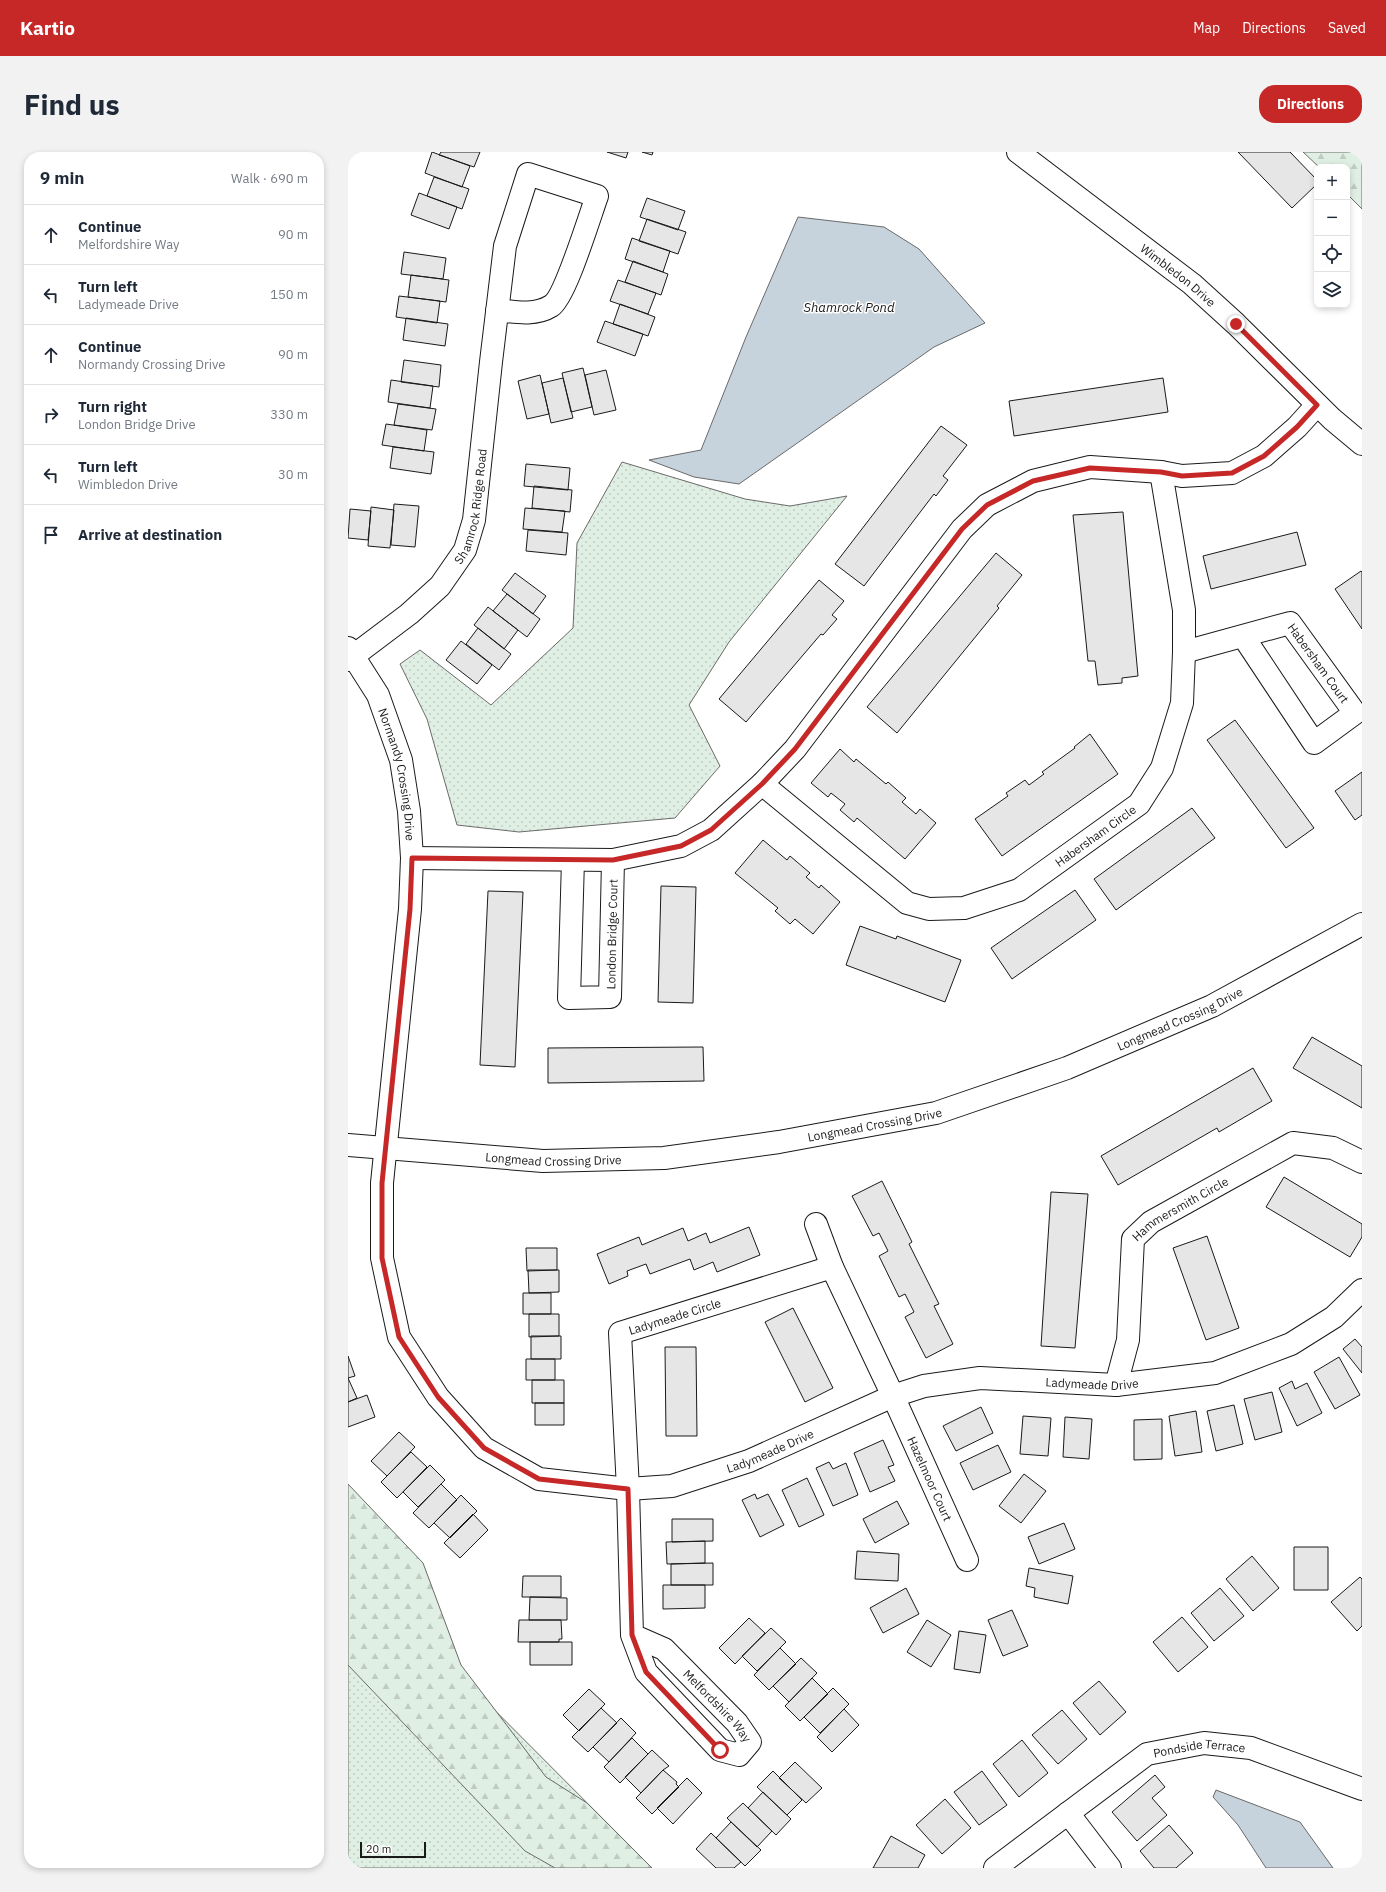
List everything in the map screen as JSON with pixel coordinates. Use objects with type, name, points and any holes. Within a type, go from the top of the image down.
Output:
[{"type":"street","name":"Wimbledon Drive","points":[[1018,152],[1192,284],[1236,324],[1317,405],[1362,444]]},
{"type":"street","name":"Shamrock Ridge Road","points":[[350,654],[409,614],[440,586],[465,550],[474,520],[497,310],[505,246],[528,174],[597,196],[563,292],[553,306],[533,313],[497,310]]},
{"type":"street","points":[[412,858],[613,860],[681,846],[711,830],[762,784],[795,749],[962,529],[987,505],[1033,481],[1090,468],[1161,472],[1182,476],[1232,473],[1264,456],[1297,427],[1317,405]]},
{"type":"street","name":"Habersham Circle","points":[[762,784],[906,903],[929,909],[964,908],[1019,890],[1139,804],[1162,768],[1182,703],[1184,610],[1161,472]]},
{"type":"street","name":"Habersham Court","points":[[1184,652],[1290,623],[1355,713],[1314,743],[1243,636]]},
{"type":"street","name":"Normandy Crossing Drive","points":[[350,654],[378,695],[401,760],[409,812],[412,858],[410,909],[385,1149]]},
{"type":"street","name":"London Bridge Court","points":[[573,860],[569,998],[610,998],[613,860]]},
{"type":"street","name":"Longmead Crossing Drive","points":[[348,1145],[543,1161],[664,1158],[779,1142],[936,1113],[1067,1068],[1212,1006],[1362,924]]},
{"type":"street","name":"Hammersmith Circle","points":[[1116,1385],[1128,1340],[1133,1238],[1151,1222],[1293,1143],[1333,1148],[1362,1162]]},
{"type":"street","name":"Ladymeade Drive","points":[[385,1149],[382,1183],[382,1258],[399,1337],[438,1397],[484,1448],[539,1479],[628,1489],[672,1486],[749,1461],[893,1396],[924,1386],[980,1378],[1116,1385],[1215,1374],[1291,1344],[1334,1317],[1362,1290]]},
{"type":"street","points":[[816,1224],[832,1267],[893,1396]]},
{"type":"street","name":"Ladymeade Circle","points":[[628,1489],[620,1333],[832,1267]]},
{"type":"street","name":"Hazelmoor Court","points":[[893,1396],[967,1560]]},
{"type":"street","name":"Melfordshire Way","points":[[628,1489],[632,1635],[646,1672],[720,1750],[739,1755],[750,1742],[737,1724],[664,1649],[632,1635]]},
{"type":"street","name":"Pondside Terrace","points":[[995,1868],[1147,1754],[1204,1743],[1251,1748],[1362,1790]]},
{"type":"street","points":[[1068,1812],[1110,1868]]},
{"type":"green space","points":[[1303,152],[1362,152],[1362,209],[1350,197],[1350,164],[1316,164]]},
{"type":"green space","points":[[622,462],[745,499],[790,506],[847,496],[729,642],[689,705],[720,766],[675,818],[519,832],[457,825],[427,719],[400,664],[420,650],[491,705],[573,628],[577,543]]},
{"type":"green space","points":[[348,1484],[423,1563],[461,1665],[546,1777],[587,1803],[652,1868],[555,1868],[525,1851],[348,1665]]},
{"type":"green space","points":[[348,1563],[652,1868],[348,1868]]},
{"type":"water","name":"Shamrock Pond","points":[[798,217],[884,227],[919,249],[985,323],[934,347],[739,484],[694,477],[649,460],[701,450],[746,337]]},
{"type":"water","points":[[1216,1790],[1300,1822],[1333,1868],[1266,1868],[1238,1825],[1213,1797]]},
{"type":"building","points":[[432,152],[470,166],[462,187],[425,173]]},
{"type":"building","points":[[441,152],[480,152],[474,167],[439,155]]},
{"type":"building","points":[[607,152],[628,152],[626,158]]},
{"type":"building","points":[[642,152],[653,152],[652,155]]},
{"type":"building","points":[[1238,152],[1290,152],[1314,177],[1314,187],[1292,208]]},
{"type":"building","points":[[434,177],[469,189],[462,209],[427,196]]},
{"type":"building","points":[[419,193],[457,207],[449,229],[411,215]]},
{"type":"building","points":[[647,198],[685,211],[678,230],[640,217]]},
{"type":"building","points":[[647,219],[686,232],[678,254],[639,241]]},
{"type":"building","points":[[632,238],[670,251],[663,272],[625,259]]},
{"type":"building","points":[[404,252],[446,258],[443,279],[401,274]]},
{"type":"building","points":[[633,261],[668,274],[661,295],[625,282]]},
{"type":"building","points":[[411,275],[449,280],[446,302],[408,297]]},
{"type":"building","points":[[618,280],[656,293],[648,314],[610,301]]},
{"type":"building","points":[[399,296],[440,301],[437,323],[396,317]]},
{"type":"building","points":[[620,304],[655,317],[648,336],[613,324]]},
{"type":"building","points":[[406,318],[448,324],[445,346],[403,340]]},
{"type":"building","points":[[605,321],[643,334],[635,356],[597,342]]},
{"type":"building","points":[[404,360],[441,365],[439,387],[401,382]]},
{"type":"building","points":[[583,368],[592,407],[571,412],[562,373]]},
{"type":"building","points":[[606,370],[616,410],[594,415],[585,375]]},
{"type":"building","points":[[540,375],[549,414],[527,419],[518,381]]},
{"type":"building","points":[[563,378],[573,418],[551,423],[542,383]]},
{"type":"building","points":[[1163,378],[1168,412],[1014,436],[1009,401]]},
{"type":"building","points":[[391,380],[433,386],[430,408],[388,402]]},
{"type":"building","points":[[398,404],[436,409],[432,430],[394,425]]},
{"type":"building","points":[[386,424],[427,430],[424,451],[382,445]]},
{"type":"building","points":[[941,426],[967,445],[943,476],[948,480],[936,496],[934,494],[864,586],[835,564]]},
{"type":"building","points":[[393,447],[434,452],[431,474],[390,468]]},
{"type":"building","points":[[526,464],[570,468],[568,490],[524,486]]},
{"type":"building","points":[[534,486],[572,490],[570,512],[532,508]]},
{"type":"building","points":[[394,504],[419,506],[415,547],[391,545]]},
{"type":"building","points":[[371,507],[394,510],[390,548],[368,546]]},
{"type":"building","points":[[525,508],[565,511],[562,532],[523,529]]},
{"type":"building","points":[[350,509],[371,511],[368,540],[348,538]]},
{"type":"building","points":[[1123,512],[1138,676],[1122,678],[1122,683],[1098,685],[1095,661],[1088,661],[1073,515]]},
{"type":"building","points":[[528,530],[568,533],[566,555],[526,551]]},
{"type":"building","points":[[1297,532],[1306,565],[1211,589],[1203,556]]},
{"type":"building","points":[[996,553],[1022,575],[997,606],[999,608],[897,733],[867,707]]},
{"type":"building","points":[[1361,571],[1362,572],[1362,629],[1335,589]]},
{"type":"building","points":[[515,573],[546,596],[533,614],[502,590]]},
{"type":"building","points":[[819,580],[844,601],[832,615],[837,619],[823,635],[821,634],[746,722],[719,699]]},
{"type":"building","points":[[507,594],[540,619],[527,637],[493,611]]},
{"type":"building","points":[[488,607],[518,630],[504,649],[474,625]]},
{"type":"building","points":[[478,628],[511,654],[499,670],[466,644]]},
{"type":"building","points":[[461,641],[492,665],[477,684],[446,660]]},
{"type":"building","points":[[1235,720],[1314,828],[1286,848],[1207,740]]},
{"type":"building","points":[[1090,734],[1118,774],[1002,856],[975,819],[1008,796],[1006,793],[1025,780],[1029,785],[1044,774],[1042,772],[1075,748],[1074,747]]},
{"type":"building","points":[[840,749],[854,762],[856,759],[886,784],[888,782],[906,798],[902,802],[916,814],[920,809],[936,823],[905,859],[857,818],[854,822],[840,810],[845,804],[831,793],[828,797],[811,783]]},
{"type":"building","points":[[1362,772],[1362,815],[1355,820],[1335,791]]},
{"type":"building","points":[[1192,808],[1215,838],[1116,910],[1094,879]]},
{"type":"building","points":[[763,840],[787,860],[790,856],[810,873],[806,877],[819,888],[821,885],[840,902],[813,934],[795,919],[790,924],[775,911],[778,908],[735,873]]},
{"type":"building","points":[[661,886],[696,887],[693,1003],[658,1002]]},
{"type":"building","points":[[1075,890],[1096,920],[1012,979],[991,948]]},
{"type":"building","points":[[488,891],[523,892],[515,1067],[480,1065]]},
{"type":"building","points":[[860,926],[896,939],[897,936],[961,960],[945,1002],[846,965]]},
{"type":"building","points":[[1312,1037],[1362,1066],[1362,1108],[1293,1068]]},
{"type":"building","points":[[703,1047],[704,1081],[548,1083],[548,1048]]},
{"type":"building","points":[[1253,1068],[1272,1101],[1219,1132],[1217,1128],[1118,1185],[1101,1156]]},
{"type":"building","points":[[1284,1177],[1362,1224],[1362,1237],[1350,1257],[1266,1207]]},
{"type":"building","points":[[882,1181],[912,1242],[909,1244],[939,1304],[934,1306],[953,1344],[926,1358],[905,1317],[914,1312],[905,1294],[899,1297],[879,1256],[888,1251],[879,1233],[873,1236],[852,1196]]},
{"type":"building","points":[[1051,1192],[1088,1194],[1075,1348],[1041,1346]]},
{"type":"building","points":[[749,1227],[760,1255],[717,1272],[713,1262],[694,1270],[690,1259],[650,1274],[646,1264],[627,1271],[628,1276],[609,1284],[597,1254],[639,1237],[642,1245],[683,1228],[688,1241],[706,1233],[710,1243]]},
{"type":"building","points":[[1207,1236],[1239,1328],[1206,1340],[1173,1248]]},
{"type":"building","points":[[526,1248],[557,1248],[557,1270],[527,1271]]},
{"type":"building","points":[[528,1270],[559,1270],[559,1292],[529,1293]]},
{"type":"building","points":[[523,1293],[551,1293],[551,1314],[523,1314]]},
{"type":"building","points":[[793,1308],[833,1388],[805,1402],[765,1322]]},
{"type":"building","points":[[529,1314],[559,1314],[559,1336],[529,1337]]},
{"type":"building","points":[[531,1336],[561,1336],[561,1359],[531,1359]]},
{"type":"building","points":[[1355,1339],[1362,1347],[1362,1373],[1343,1349]]},
{"type":"building","points":[[665,1347],[696,1347],[697,1436],[666,1436]]},
{"type":"building","points":[[348,1356],[355,1376],[348,1378]]},
{"type":"building","points":[[1339,1357],[1360,1395],[1335,1409],[1314,1372]]},
{"type":"building","points":[[526,1359],[555,1359],[555,1380],[526,1380]]},
{"type":"building","points":[[348,1378],[357,1398],[348,1402]]},
{"type":"building","points":[[532,1380],[564,1380],[564,1403],[532,1403]]},
{"type":"building","points":[[1292,1381],[1295,1389],[1307,1383],[1322,1413],[1297,1426],[1279,1388]]},
{"type":"building","points":[[1272,1392],[1282,1432],[1255,1440],[1244,1399]]},
{"type":"building","points":[[367,1395],[375,1417],[348,1427],[348,1402]]},
{"type":"building","points":[[535,1403],[564,1403],[564,1425],[535,1425]]},
{"type":"building","points":[[1234,1405],[1243,1444],[1216,1451],[1207,1411]]},
{"type":"building","points":[[981,1407],[993,1433],[956,1451],[943,1426]]},
{"type":"building","points":[[1196,1411],[1202,1452],[1175,1456],[1169,1416]]},
{"type":"building","points":[[1023,1416],[1051,1418],[1048,1456],[1020,1454]]},
{"type":"building","points":[[1065,1417],[1092,1419],[1089,1459],[1063,1457]]},
{"type":"building","points":[[1162,1419],[1162,1459],[1134,1460],[1134,1420]]},
{"type":"building","points":[[399,1432],[415,1447],[387,1476],[371,1461]]},
{"type":"building","points":[[883,1440],[894,1465],[888,1467],[895,1481],[870,1492],[854,1453]]},
{"type":"building","points":[[998,1445],[1011,1472],[973,1490],[960,1463]]},
{"type":"building","points":[[411,1452],[427,1467],[397,1498],[381,1482]]},
{"type":"building","points":[[829,1462],[833,1469],[846,1463],[858,1495],[833,1506],[816,1468]]},
{"type":"building","points":[[430,1465],[445,1480],[418,1507],[403,1492]]},
{"type":"building","points":[[1024,1474],[1046,1491],[1021,1523],[999,1506]]},
{"type":"building","points":[[807,1478],[824,1515],[799,1527],[782,1490]]},
{"type":"building","points":[[441,1484],[457,1500],[429,1528],[413,1513]]},
{"type":"building","points":[[755,1494],[757,1499],[768,1494],[784,1525],[760,1537],[742,1500]]},
{"type":"building","points":[[461,1495],[477,1511],[450,1538],[434,1523]]},
{"type":"building","points":[[897,1501],[909,1524],[875,1543],[863,1519]]},
{"type":"building","points":[[473,1514],[488,1530],[460,1558],[444,1543]]},
{"type":"building","points":[[672,1519],[713,1519],[713,1541],[672,1542]]},
{"type":"building","points":[[1064,1523],[1075,1549],[1039,1564],[1028,1537]]},
{"type":"building","points":[[705,1541],[705,1563],[667,1564],[666,1542]]},
{"type":"building","points":[[1294,1547],[1328,1547],[1328,1590],[1294,1590]]},
{"type":"building","points":[[857,1551],[899,1554],[898,1581],[855,1579]]},
{"type":"building","points":[[1252,1556],[1279,1588],[1253,1611],[1226,1579]]},
{"type":"building","points":[[713,1563],[713,1585],[671,1585],[671,1564]]},
{"type":"building","points":[[1029,1568],[1073,1576],[1068,1604],[1034,1597],[1035,1588],[1026,1586]]},
{"type":"building","points":[[523,1576],[561,1576],[561,1597],[522,1597]]},
{"type":"building","points":[[1360,1577],[1362,1579],[1362,1626],[1357,1631],[1331,1602]]},
{"type":"building","points":[[663,1585],[705,1585],[705,1608],[663,1609]]},
{"type":"building","points":[[906,1588],[919,1614],[883,1633],[870,1608]]},
{"type":"building","points":[[1220,1588],[1244,1616],[1214,1641],[1191,1613]]},
{"type":"building","points":[[530,1597],[567,1598],[567,1620],[529,1620]]},
{"type":"building","points":[[1012,1610],[1028,1646],[1003,1656],[988,1620]]},
{"type":"building","points":[[1182,1617],[1208,1647],[1178,1672],[1153,1642]]},
{"type":"building","points":[[749,1618],[765,1633],[735,1664],[719,1648]]},
{"type":"building","points":[[519,1620],[561,1620],[562,1639],[559,1639],[559,1642],[518,1642]]},
{"type":"building","points":[[927,1620],[951,1635],[931,1667],[907,1652]]},
{"type":"building","points":[[771,1628],[786,1642],[757,1671],[742,1656]]},
{"type":"building","points":[[959,1631],[986,1635],[980,1673],[954,1669]]},
{"type":"building","points":[[530,1642],[572,1642],[572,1665],[530,1665]]},
{"type":"building","points":[[780,1648],[796,1664],[769,1690],[754,1675]]},
{"type":"building","points":[[801,1658],[817,1673],[789,1702],[773,1686]]},
{"type":"building","points":[[812,1678],[828,1694],[800,1721],[785,1706]]},
{"type":"building","points":[[1099,1681],[1126,1712],[1100,1735],[1073,1703]]},
{"type":"building","points":[[833,1688],[849,1704],[820,1733],[804,1717]]},
{"type":"building","points":[[589,1689],[605,1704],[579,1731],[563,1715]]},
{"type":"building","points":[[601,1708],[617,1723],[588,1752],[572,1737]]},
{"type":"building","points":[[844,1709],[859,1725],[832,1752],[817,1737]]},
{"type":"building","points":[[1062,1710],[1087,1739],[1058,1764],[1032,1735]]},
{"type":"building","points":[[621,1718],[636,1733],[609,1762],[593,1747]]},
{"type":"building","points":[[632,1738],[648,1754],[620,1783],[604,1767]]},
{"type":"building","points":[[1022,1740],[1048,1773],[1019,1797],[993,1764]]},
{"type":"building","points":[[652,1750],[669,1766],[663,1770],[641,1793],[625,1777]]},
{"type":"building","points":[[795,1762],[822,1788],[806,1803],[779,1778]]},
{"type":"building","points":[[663,1770],[677,1782],[676,1784],[679,1787],[652,1814],[636,1798]]},
{"type":"building","points":[[773,1771],[802,1800],[787,1815],[757,1787]]},
{"type":"building","points":[[982,1771],[1007,1805],[979,1825],[954,1792]]},
{"type":"building","points":[[1155,1775],[1165,1787],[1152,1798],[1167,1815],[1137,1841],[1112,1812]]},
{"type":"building","points":[[687,1778],[702,1793],[673,1824],[657,1808]]},
{"type":"building","points":[[763,1792],[791,1819],[776,1835],[748,1808]]},
{"type":"building","points":[[945,1799],[971,1828],[942,1854],[916,1825]]},
{"type":"building","points":[[743,1803],[772,1831],[757,1847],[727,1818]]},
{"type":"building","points":[[731,1822],[761,1850],[745,1866],[716,1838]]},
{"type":"building","points":[[1169,1825],[1193,1853],[1176,1868],[1154,1868],[1140,1851]]},
{"type":"building","points":[[711,1833],[741,1862],[734,1868],[716,1868],[696,1849]]},
{"type":"building","points":[[891,1836],[925,1855],[918,1868],[873,1868]]},
{"type":"route","points":[[720,1750],[646,1672],[632,1635],[628,1489],[539,1479],[484,1448],[438,1397],[399,1337],[382,1258],[382,1183],[410,909],[412,858],[613,860],[681,846],[711,830],[762,784],[795,749],[962,529],[987,505],[1033,481],[1090,468],[1161,472],[1182,476],[1232,473],[1264,456],[1297,427],[1317,405],[1236,324]]}]
